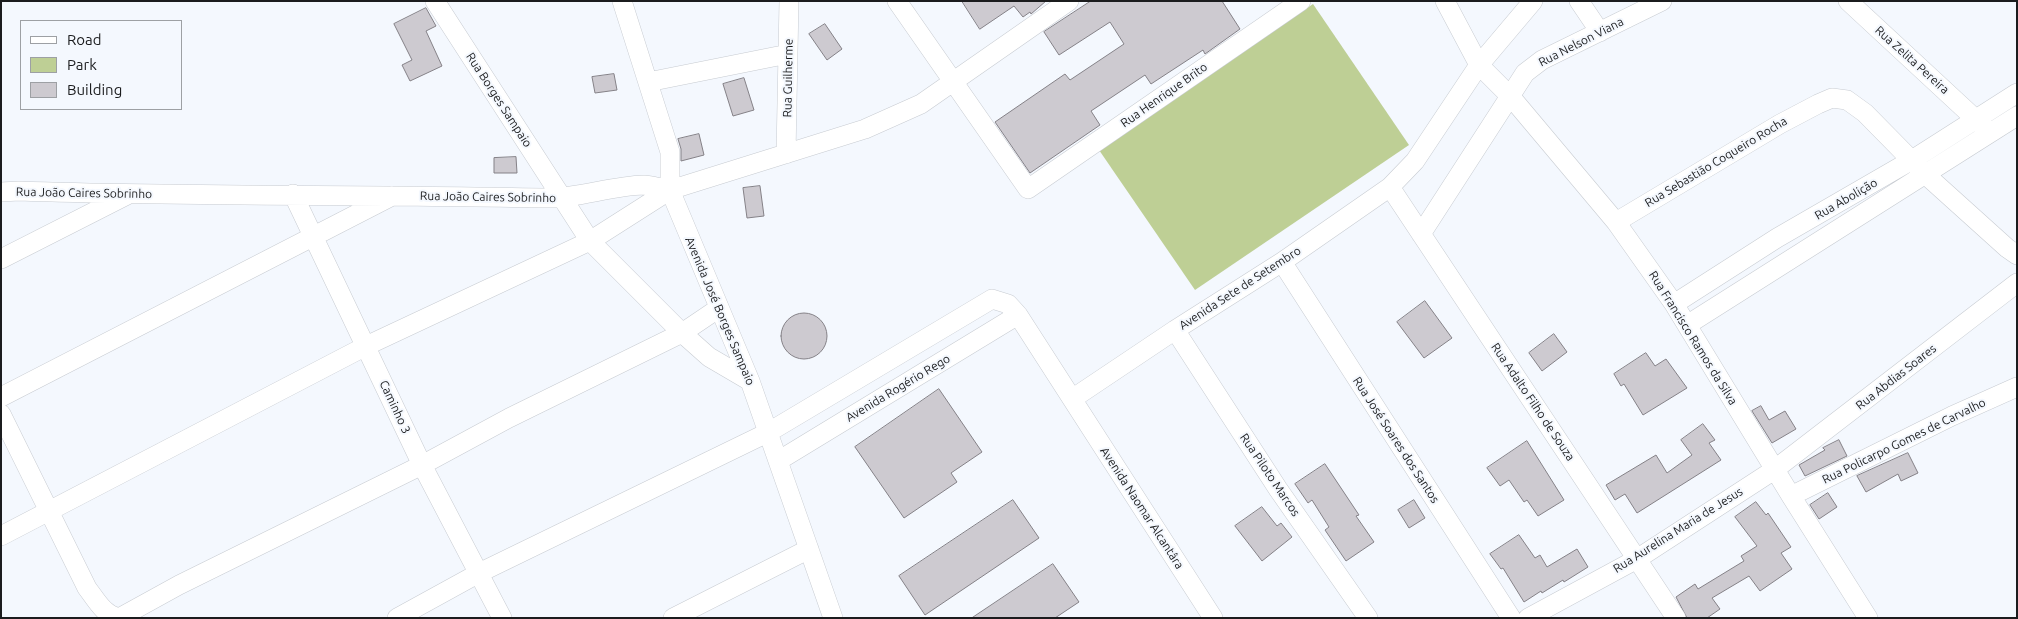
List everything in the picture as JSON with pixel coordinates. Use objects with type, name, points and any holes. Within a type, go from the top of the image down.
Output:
[{"type":"street","name":"Rua Borges Sampaio","points":[[435,1],[590,241],[682,333],[709,357],[750,381]]},
{"type":"street","name":"Avenida José Borges Sampaio","points":[[622,1],[670,152],[670,190],[750,381],[833,618]]},
{"type":"street","points":[[897,1],[952,82]]},
{"type":"street","name":"Rua João Caires Sobrinho","points":[[1,192],[19,190],[128,195],[292,194],[563,198],[608,188],[646,185],[670,190],[865,129],[921,104],[1069,1]]},
{"type":"street","name":"Rua Henrique Brito","points":[[952,82],[1028,190],[1301,1]]},
{"type":"street","name":"Rua Francisco Ramos da Silva","points":[[1446,1],[1479,65],[1511,97],[1616,222],[1674,304],[1774,470],[1868,618]]},
{"type":"street","name":"Avenida Sete de Setembro","points":[[1072,399],[1175,330],[1282,262],[1390,186],[1415,161],[1479,65],[1533,1]]},
{"type":"street","points":[[1579,1],[1600,32]]},
{"type":"street","name":"Rua Nelson Viana","points":[[1421,234],[1525,73],[1542,60],[1662,1]]},
{"type":"street","name":"Rua Zelita Pereira","points":[[1848,1],[1990,133]]},
{"type":"street","name":"Rua Guilherme","points":[[786,154],[791,2]]},
{"type":"street","points":[[648,82],[788,54]]},
{"type":"street","name":"Rua Abolição","points":[[1674,304],[1777,238],[1912,160],[2017,92]]},
{"type":"street","name":"Rua Sebastião Coqueiro Rocha","points":[[1616,222],[1780,124],[1832,98],[1847,100],[1865,113],[1912,160]]},
{"type":"street","name":"Rua Abolição","points":[[1687,325],[2017,116]]},
{"type":"street","points":[[1912,160],[1926,175],[2017,255]]},
{"type":"street","name":"Rua Adalto Filho de Souza","points":[[1390,186],[1676,618]]},
{"type":"street","points":[[1,536],[366,346],[590,241],[670,190]]},
{"type":"street","name":"Caminho 3","points":[[292,194],[422,465],[502,618]]},
{"type":"street","points":[[1,259],[128,195]]},
{"type":"street","points":[[1,397],[395,195]]},
{"type":"street","name":"Rua José Soares dos Santos","points":[[1282,262],[1511,618]]},
{"type":"street","name":"Rua Abdias Soares","points":[[1774,470],[2017,283]]},
{"type":"street","points":[[397,618],[479,573],[769,432],[992,299],[1008,304],[1018,315],[1072,399]]},
{"type":"street","points":[[1,414],[88,588],[100,606],[110,615],[119,618],[136,614],[178,585],[422,465],[509,418],[682,333],[719,308]]},
{"type":"street","name":"Avenida Rogério Rego","points":[[778,461],[1018,315]]},
{"type":"street","name":"Rua Piloto Marcos","points":[[1175,330],[1278,489],[1368,618]]},
{"type":"street","name":"Rua Policarpo Gomes de Carvalho","points":[[1791,496],[1952,416],[2017,387]]},
{"type":"street","name":"Avenida Naomar Alcantâra","points":[[1072,399],[1213,618]]},
{"type":"street","name":"Rua Aurelina Maria de Jesus","points":[[1528,618],[1637,559],[1774,470]]},
{"type":"street","points":[[673,618],[808,550]]},
{"type":"green space","points":[[1313,4],[1409,145],[1195,290],[1099,150]]},
{"type":"building","points":[[962,1],[1046,1],[1031,14],[1030,12],[1023,17],[1014,6],[980,29]]},
{"type":"building","points":[[1091,1],[1222,1],[1240,29],[1205,54],[1203,50],[1151,84],[1145,75],[1091,111],[1100,125],[1030,173],[995,122],[1065,74],[1070,80],[1124,44],[1110,22],[1059,55],[1044,32]]},
{"type":"building","points":[[426,8],[436,26],[426,31],[442,66],[410,81],[402,65],[412,60],[394,24]]},
{"type":"building","points":[[825,24],[842,49],[827,60],[809,34]]},
{"type":"building","points":[[614,74],[617,90],[595,93],[592,77]]},
{"type":"building","points":[[744,78],[754,110],[733,116],[723,84]]},
{"type":"building","points":[[699,134],[704,155],[681,161],[681,149],[678,139]]},
{"type":"building","points":[[516,157],[517,173],[494,173],[494,158]]},
{"type":"building","points":[[760,186],[764,216],[747,218],[743,188]]},
{"type":"building","points":[[1425,301],[1452,338],[1424,358],[1397,322]]},
{"type":"building","points":[[799,313],[809,313],[823,323],[827,336],[823,349],[817,355],[809,359],[799,359],[785,349],[781,341],[781,331],[791,317]]},
{"type":"building","points":[[1554,334],[1567,352],[1542,371],[1529,353]]},
{"type":"building","points":[[1646,353],[1655,366],[1666,359],[1687,388],[1643,415],[1624,384],[1621,386],[1614,374]]},
{"type":"building","points":[[939,389],[982,452],[951,473],[957,482],[904,518],[855,447]]},
{"type":"building","points":[[1761,406],[1769,420],[1785,411],[1796,429],[1772,443],[1752,411]]},
{"type":"building","points":[[1703,424],[1715,440],[1709,443],[1721,460],[1637,513],[1625,494],[1615,500],[1606,485],[1656,455],[1667,473],[1692,455],[1681,440]]},
{"type":"building","points":[[1839,440],[1847,456],[1805,476],[1799,465],[1825,450],[1823,448]]},
{"type":"building","points":[[1527,441],[1564,500],[1538,516],[1527,500],[1524,502],[1509,480],[1500,486],[1487,468]]},
{"type":"building","points":[[1908,453],[1918,473],[1901,481],[1898,474],[1866,492],[1857,476]]},
{"type":"building","points":[[1325,464],[1359,515],[1356,516],[1374,542],[1346,561],[1325,530],[1329,527],[1312,500],[1308,503],[1295,484]]},
{"type":"building","points":[[1828,493],[1837,507],[1819,519],[1810,505]]},
{"type":"building","points":[[1013,500],[1039,538],[925,615],[899,576]]},
{"type":"building","points":[[1414,500],[1425,518],[1409,528],[1398,510]]},
{"type":"building","points":[[1756,502],[1766,515],[1768,513],[1791,547],[1781,553],[1792,569],[1760,591],[1749,576],[1712,598],[1720,609],[1707,618],[1687,618],[1676,597],[1695,584],[1698,589],[1744,561],[1741,556],[1757,546],[1735,517]]},
{"type":"building","points":[[1262,507],[1277,526],[1281,523],[1292,537],[1262,561],[1235,526]]},
{"type":"building","points":[[1519,535],[1535,558],[1540,555],[1547,567],[1577,549],[1588,567],[1564,582],[1563,580],[1542,593],[1541,591],[1524,602],[1503,568],[1501,569],[1490,554]]},
{"type":"building","points":[[1053,564],[1079,602],[1055,618],[972,618]]}]
